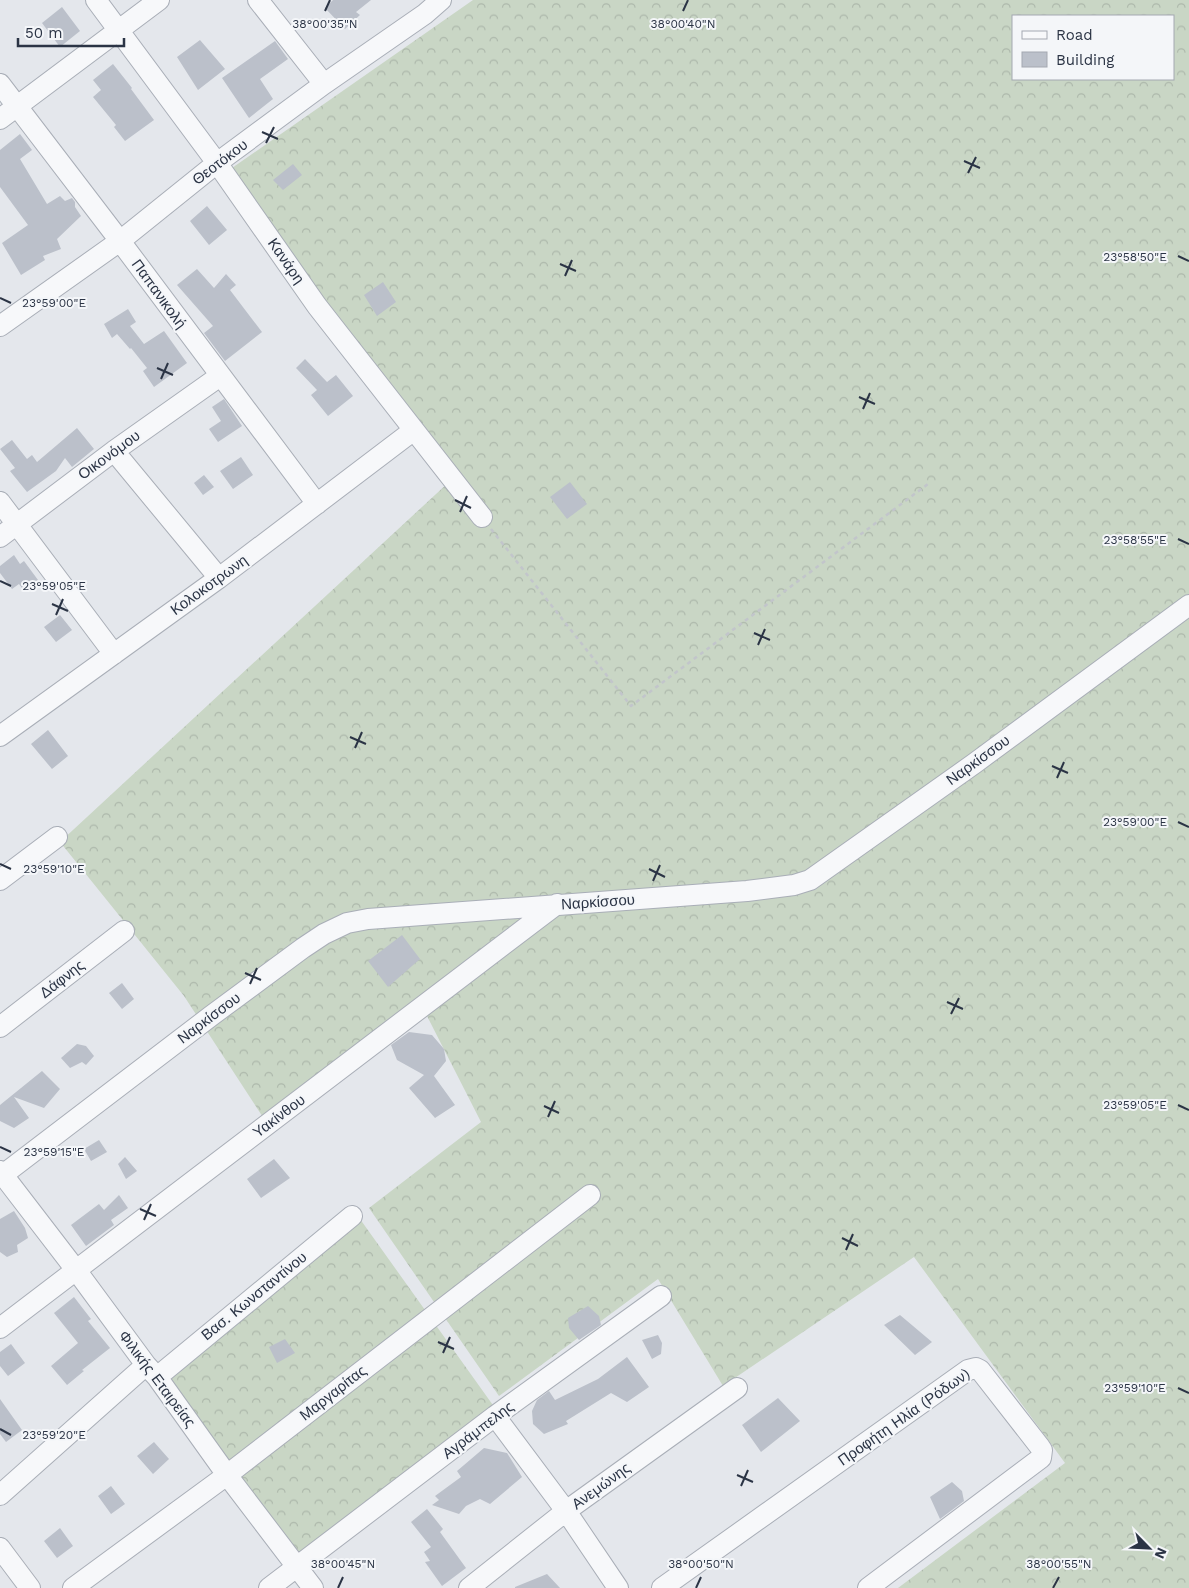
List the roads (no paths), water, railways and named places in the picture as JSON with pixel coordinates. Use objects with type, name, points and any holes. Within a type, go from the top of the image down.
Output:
[{"type":"street","name":"Κανάρη","points":[[96,0],[217,164],[317,306],[482,517]]},
{"type":"street","points":[[0,119],[159,0]]},
{"type":"street","points":[[258,0],[324,84]]},
{"type":"street","name":"Θεοτόκου","points":[[0,326],[120,240],[324,84],[420,7],[441,0]]},
{"type":"street","name":"Παπανικολή","points":[[0,84],[120,240],[317,504]]},
{"type":"street","name":"Οικονόμου","points":[[0,537],[114,451],[220,376]]},
{"type":"street","name":"Κολοκοτρωνη","points":[[0,736],[219,578],[414,430]]},
{"type":"street","points":[[114,451],[219,578]]},
{"type":"street","points":[[0,502],[114,654]]},
{"type":"street","name":"Ναρκίσσου","points":[[1,1174],[303,948],[331,930],[347,923],[368,919],[747,891],[794,885],[810,880],[975,763],[1189,605]]},
{"type":"street","points":[[0,880],[57,837]]},
{"type":"street","name":"Υακίνθου","points":[[0,1328],[557,904]]},
{"type":"street","name":"Δάφνης","points":[[0,1028],[124,930]]},
{"type":"street","name":"Φιλικής Εταιρείας","points":[[1,1174],[76,1270],[313,1588]]},
{"type":"street","name":"Μαργαρίτας","points":[[73,1588],[227,1475],[590,1195]]},
{"type":"street","name":"Βασ. Κωνσταντίνου","points":[[0,1495],[151,1371],[352,1216]]},
{"type":"street","name":"Αγράμπελης","points":[[269,1588],[496,1416],[661,1296]]},
{"type":"street","name":"Προφήτη Ηλία (Ρόδων)","points":[[662,1588],[968,1370],[976,1368],[980,1370],[1040,1447],[1042,1450],[1041,1458],[868,1588]]},
{"type":"street","name":"Ανεμώνης","points":[[469,1588],[566,1511],[738,1388]]},
{"type":"street","points":[[496,1416],[566,1511],[618,1588]]},
{"type":"street","points":[[0,1548],[30,1588]]}]
